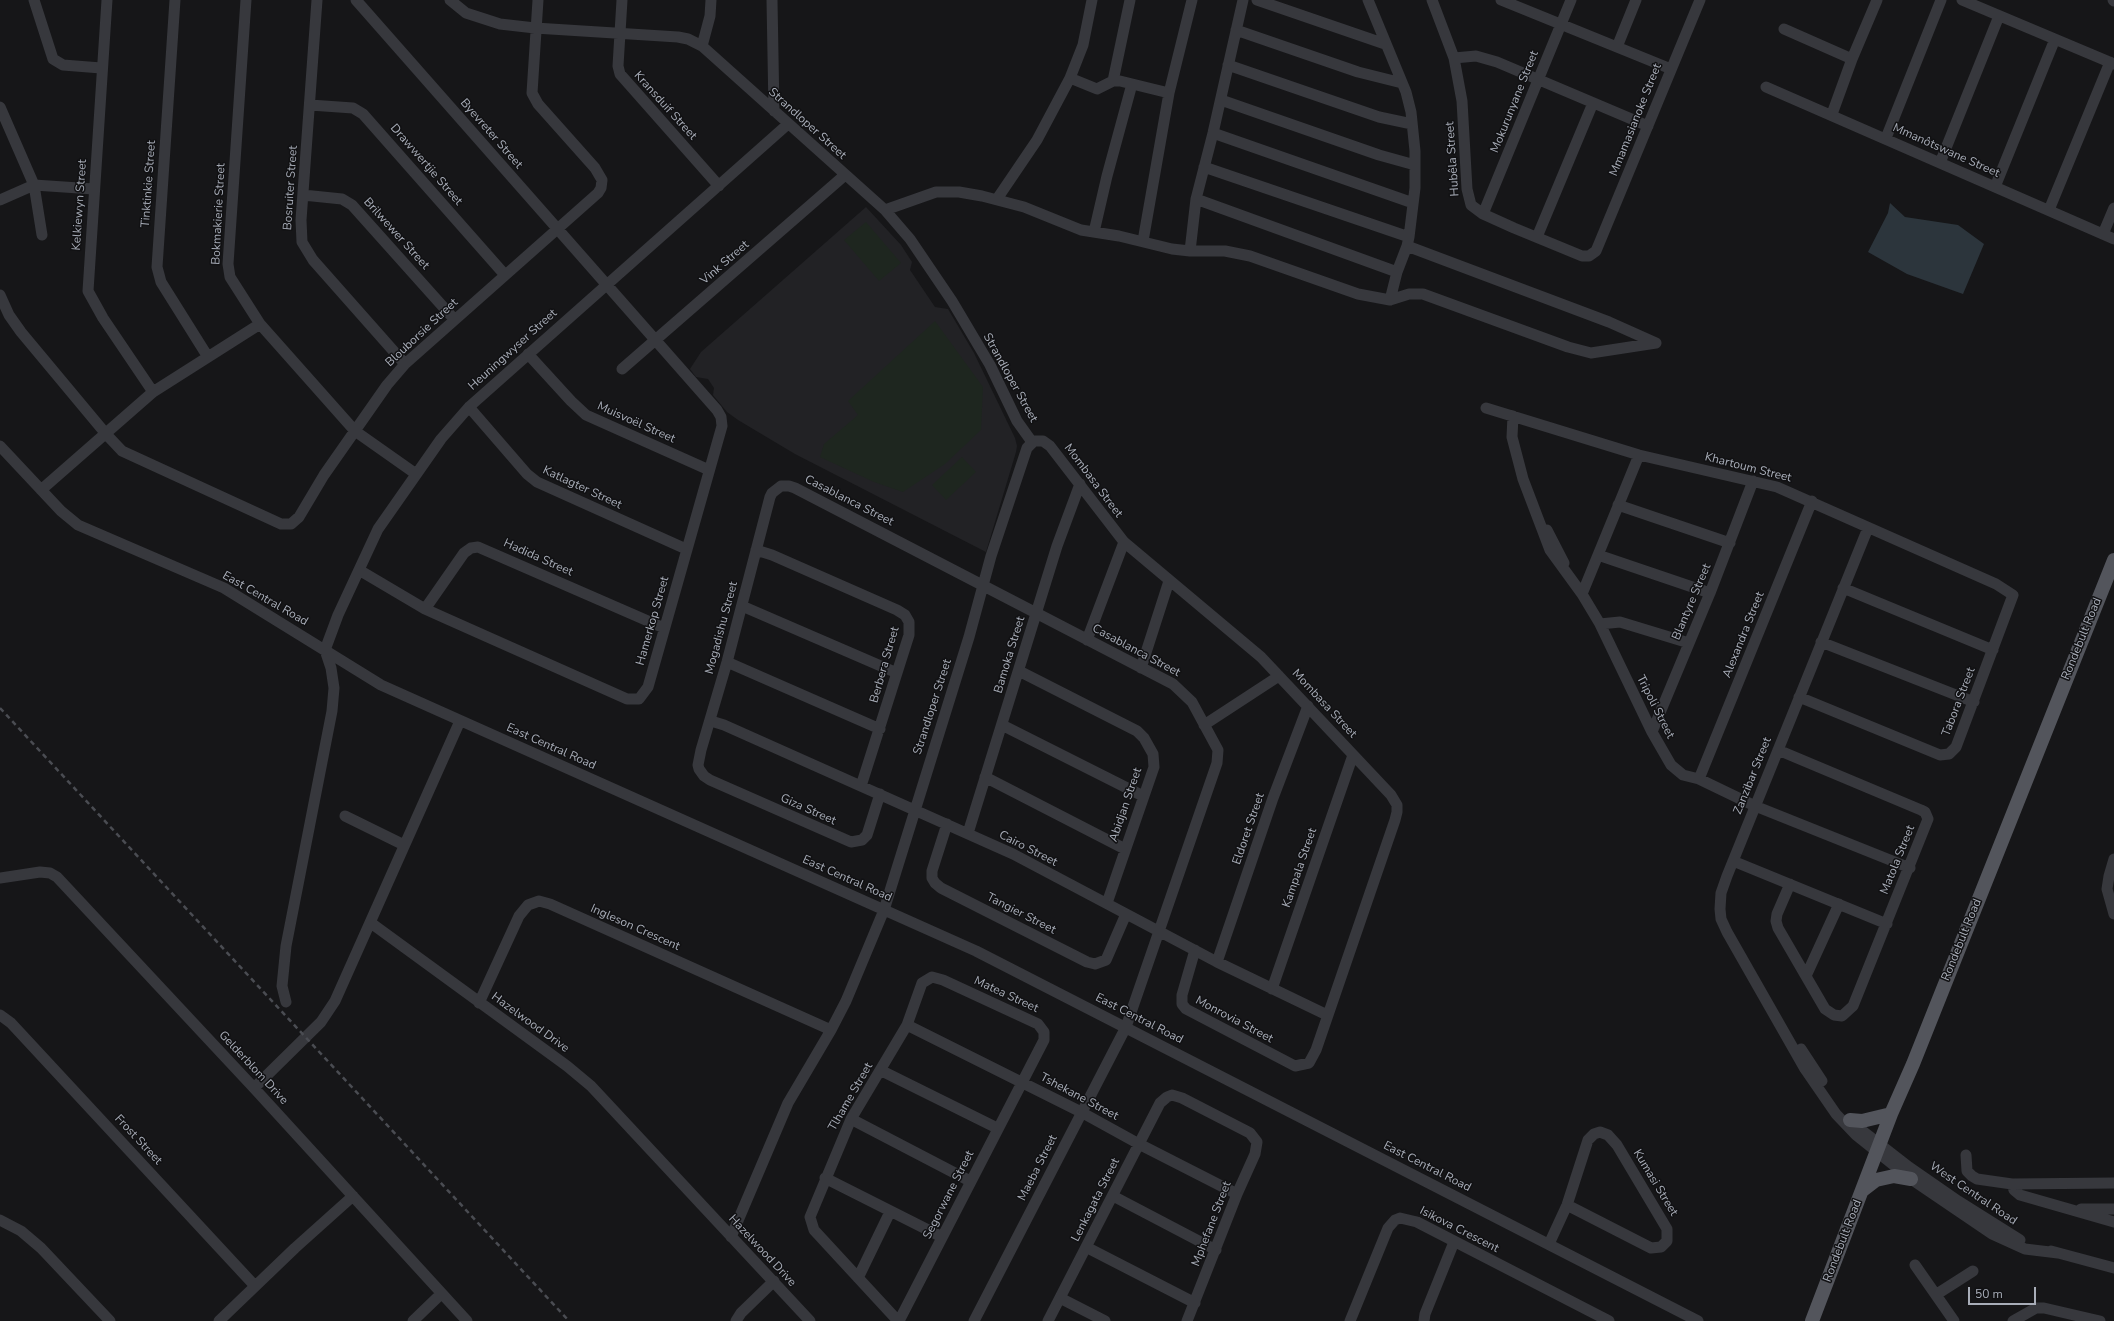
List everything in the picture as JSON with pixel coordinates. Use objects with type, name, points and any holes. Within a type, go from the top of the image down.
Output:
[{"type":"main road","name":"Rondebult Road","points":[[1812,1321],[1891,1114],[1913,1064],[2114,560]]},
{"type":"main road","points":[[1850,1120],[1862,1121],[1891,1114]]},
{"type":"main road","points":[[1863,1190],[1869,1184],[1894,1176],[1911,1179]]},
{"type":"street","points":[[34,0],[53,59],[63,65],[101,68]]},
{"type":"street","name":"Kelkiewyn Street","points":[[107,0],[101,68],[88,291],[103,318],[153,392]]},
{"type":"street","name":"Tinktinkie Street","points":[[175,0],[156,267],[161,282],[208,357]]},
{"type":"street","name":"Bokmakierie Street","points":[[246,0],[228,264],[230,277],[260,324],[355,431],[416,474]]},
{"type":"street","name":"Bosruiter Street","points":[[317,0],[301,236],[305,249],[405,364]]},
{"type":"street","name":"Byevreter Street","points":[[356,0],[606,285]]},
{"type":"street","name":"Strandloper Street","points":[[450,0],[466,13],[484,21],[535,28],[678,37],[688,39],[702,46],[885,210],[910,239],[952,301],[990,365],[1017,421],[1031,443],[991,556],[884,910]]},
{"type":"street","points":[[535,28],[538,0]]},
{"type":"street","name":"Kransduif Street","points":[[622,0],[618,66],[622,78],[719,186]]},
{"type":"street","points":[[702,46],[710,16],[711,0]]},
{"type":"street","points":[[772,0],[774,111]]},
{"type":"street","points":[[997,199],[1037,140],[1070,78],[1083,45],[1092,0]]},
{"type":"street","points":[[1113,81],[1130,0]]},
{"type":"street","points":[[1143,241],[1169,93],[1192,0]]},
{"type":"street","points":[[1190,251],[1196,199],[1221,100],[1243,0]]},
{"type":"street","points":[[1257,0],[1385,44]]},
{"type":"street","points":[[1368,0],[1402,83],[1408,101],[1412,124],[1415,165],[1414,203],[1408,242],[1397,272],[1390,300]]},
{"type":"street","name":"Hubêla Street","points":[[1432,0],[1454,58],[1462,101],[1470,205],[1483,214],[1582,256],[1592,255],[1596,251]]},
{"type":"street","name":"Mokurunyane Street","points":[[1483,214],[1571,0]]},
{"type":"street","points":[[1617,47],[1636,0]]},
{"type":"street","name":"Mmamasianoke Street","points":[[1596,251],[1700,0]]},
{"type":"street","points":[[1832,114],[1852,59],[1877,0]]},
{"type":"street","points":[[1886,138],[1941,0]]},
{"type":"street","points":[[1962,0],[2112,63],[2049,210]]},
{"type":"street","points":[[1504,1],[1671,70]]},
{"type":"street","points":[[1940,163],[1999,16]]},
{"type":"street","name":"Blouborsie Street","points":[[106,434],[122,451],[134,458],[286,525],[295,522],[324,475],[387,385],[405,364],[598,193],[602,180],[595,168],[538,104],[532,93],[535,28]]},
{"type":"street","points":[[1784,29],[1852,59]]},
{"type":"street","points":[[1236,30],[1358,72],[1402,83]]},
{"type":"street","points":[[1995,188],[2055,39]]},
{"type":"street","points":[[1454,58],[1464,56],[1481,57],[1648,126]]},
{"type":"street","points":[[1228,65],[1373,115],[1412,124]]},
{"type":"street","points":[[1070,78],[1097,89],[1113,81],[1169,93]]},
{"type":"street","points":[[1094,232],[1107,176],[1132,84]]},
{"type":"street","name":"Mmanôtswane Street","points":[[1766,87],[1832,114],[1995,188],[2114,239]]},
{"type":"street","points":[[1221,100],[1379,155],[1415,165]]},
{"type":"street","points":[[1537,237],[1593,103]]},
{"type":"street","name":"Drawwertjie Street","points":[[310,105],[353,108],[364,114],[505,275]]},
{"type":"street","points":[[0,107],[34,185],[42,235]]},
{"type":"street","name":"Heuningwyser Street","points":[[325,650],[338,615],[380,525],[449,428],[469,407],[528,354],[788,124]]},
{"type":"street","points":[[1213,133],[1414,203]]},
{"type":"street","points":[[885,210],[936,192],[959,192],[997,199],[1024,207],[1081,230],[1143,241],[1172,249],[1190,251],[1225,251],[1250,256],[1358,294],[1390,300],[1409,294],[1423,294],[1591,353],[1656,343],[1609,322],[1408,242],[1204,167]]},
{"type":"street","name":"Vink Street","points":[[622,369],[845,175]]},
{"type":"street","points":[[0,200],[34,185],[94,189]]},
{"type":"street","name":"Brilwewer Street","points":[[303,195],[342,199],[352,205],[454,319]]},
{"type":"street","points":[[1196,199],[1397,272]]},
{"type":"street","points":[[2103,234],[2114,208]]},
{"type":"street","name":"Hamerkop Street","points":[[359,570],[425,609],[632,700],[642,697],[648,688],[686,549],[721,430],[721,417],[717,410],[606,285]]},
{"type":"street","points":[[0,295],[9,315],[21,332],[106,434]]},
{"type":"street","points":[[41,490],[153,392],[260,324]]},
{"type":"street","name":"Muisvoël Street","points":[[528,354],[571,401],[586,415],[709,470]]},
{"type":"street","name":"Katlagter Street","points":[[469,407],[527,474],[537,482],[686,549]]},
{"type":"street","name":"Khartoum Street","points":[[1486,408],[1639,455],[1777,487],[1812,501],[1868,528],[1996,584],[2013,596]]},
{"type":"street","name":"Tripoli Street","points":[[1513,416],[1512,437],[1521,472],[1540,520],[1558,547],[1571,578],[1600,624],[1652,732],[1671,765],[1684,775],[1699,779],[1755,806],[1910,868]]},
{"type":"street","name":"Mombasa Street","points":[[1031,443],[1039,440],[1047,442],[1124,542],[1261,657],[1391,795],[1397,805],[1397,812],[1316,1050],[1312,1059],[1306,1064]]},
{"type":"street","name":"East Central Road","points":[[0,446],[68,517],[85,529],[224,588],[382,685],[976,951],[1698,1321]]},
{"type":"street","points":[[1582,594],[1639,455]]},
{"type":"street","name":"Blantyre Street","points":[[1652,732],[1710,593],[1753,481]]},
{"type":"street","name":"Bamoka Street","points":[[968,833],[1020,671],[1057,546],[1080,484]]},
{"type":"street","name":"Casablanca Street","points":[[776,489],[786,485],[795,488],[1141,668],[1182,691],[1192,702],[1217,746],[1217,762],[1126,1027]]},
{"type":"street","name":"Mogadishu Street","points":[[702,774],[698,765],[727,662],[770,497],[776,489]]},
{"type":"street","name":"Alexandra Street","points":[[1699,779],[1812,501]]},
{"type":"street","points":[[1618,505],[1730,543]]},
{"type":"street","name":"Zanzibar Street","points":[[1782,1028],[1726,932],[1720,909],[1721,893],[1868,528]]},
{"type":"street","points":[[1087,640],[1124,542]]},
{"type":"street","name":"Hadida Street","points":[[425,609],[464,553],[470,548],[478,547],[664,628]]},
{"type":"street","name":"Berbera Street","points":[[756,550],[772,555],[905,615],[909,622],[910,631],[861,786]]},
{"type":"street","points":[[1598,555],[1710,593]]},
{"type":"street","points":[[1141,668],[1169,580]]},
{"type":"street","points":[[1843,588],[1993,650]]},
{"type":"street","name":"Tabora Street","points":[[1799,697],[1933,752],[1945,755],[1952,752],[1956,747],[1974,702],[2013,596]]},
{"type":"street","points":[[742,606],[897,673]]},
{"type":"street","points":[[1600,624],[1620,622],[1689,643]]},
{"type":"street","points":[[1821,642],[1974,702]]},
{"type":"street","points":[[286,1002],[282,986],[286,946],[332,710],[334,688],[331,668],[325,650]]},
{"type":"street","points":[[727,662],[880,729]]},
{"type":"street","name":"Abidjan Street","points":[[1020,671],[1137,732],[1142,736],[1155,758],[1154,767],[1107,903]]},
{"type":"street","points":[[1204,725],[1279,676]]},
{"type":"street","name":"Eldoret Street","points":[[1217,962],[1273,798],[1308,706]]},
{"type":"street","points":[[254,1088],[306,1038],[329,1012],[371,923],[404,845],[460,721]]},
{"type":"street","name":"Cairo Street","points":[[711,721],[724,724],[968,833],[1107,903],[1217,962],[1327,1015]]},
{"type":"street","points":[[1002,724],[1143,796]]},
{"type":"street","name":"Matola Street","points":[[1778,750],[1925,812],[1928,819],[1910,868],[1853,1006],[1848,1012],[1840,1016],[1832,1014],[1825,1009],[1806,976]]},
{"type":"street","name":"Kampala Street","points":[[1272,989],[1353,755]]},
{"type":"street","name":"Giza Street","points":[[702,774],[710,780],[851,842],[862,840],[867,835],[880,794]]},
{"type":"street","points":[[985,777],[1125,849]]},
{"type":"street","points":[[345,816],[404,845]]},
{"type":"street","name":"Tangier Street","points":[[946,824],[932,871],[932,878],[935,883],[941,888],[1087,962],[1094,964],[1106,960],[1126,914]]},
{"type":"street","points":[[2114,859],[2109,876],[2108,889],[2114,914]]},
{"type":"street","points":[[1733,862],[1887,924]]},
{"type":"street","name":"Gelderblom Drive","points":[[0,878],[40,872],[50,873],[57,877],[254,1088],[467,1321]]},
{"type":"street","points":[[1790,884],[1781,900],[1776,921],[1781,934],[1806,976]]},
{"type":"street","name":"Ingleson Crescent","points":[[479,1003],[519,916],[528,905],[539,902],[554,906],[831,1030]]},
{"type":"street","points":[[1806,976],[1839,904]]},
{"type":"street","points":[[731,1237],[788,1103],[846,1002],[884,910]]},
{"type":"street","name":"Hazelwood Drive","points":[[371,923],[591,1086],[810,1321]]},
{"type":"street","name":"Monrovia Street","points":[[1195,950],[1182,995],[1182,1004],[1186,1010],[1295,1066],[1306,1064]]},
{"type":"street","name":"Matea Street","points":[[924,980],[932,977],[943,980],[1031,1021],[1042,1028],[1044,1040],[1023,1082]]},
{"type":"street","name":"Tlhame Street","points":[[858,1278],[814,1230],[810,1221],[811,1212],[851,1119],[882,1071],[907,1025],[916,996],[924,980]]},
{"type":"street","name":"Frost Street","points":[[0,1015],[11,1023],[255,1286]]},
{"type":"street","name":"Tshekane Street","points":[[907,1025],[1023,1082],[1237,1194]]},
{"type":"street","name":"Maeba Street","points":[[974,1321],[1126,1027]]},
{"type":"street","points":[[1782,1028],[1796,1043],[1850,1120],[1878,1148]]},
{"type":"street","points":[[1782,1028],[1805,1068],[1836,1114],[1878,1148]]},
{"type":"street","points":[[882,1071],[997,1128]]},
{"type":"street","name":"Segorwane Street","points":[[898,1321],[997,1128],[1023,1082]]},
{"type":"street","name":"Mphefane Street","points":[[1172,1095],[1182,1098],[1254,1136],[1257,1142],[1255,1154],[1237,1194],[1188,1321]]},
{"type":"street","name":"Lenkagata Street","points":[[1048,1321],[1160,1103],[1172,1095]]},
{"type":"street","points":[[851,1119],[970,1181]]},
{"type":"street","name":"Kumasi Street","points":[[1600,1132],[1608,1134],[1617,1145],[1667,1229],[1667,1241],[1661,1247],[1651,1248],[1567,1205],[1588,1140],[1594,1134],[1600,1132]]},
{"type":"street","name":"West Central Road","points":[[1878,1148],[1911,1179],[1974,1222],[2010,1243],[2025,1248],[2058,1253]]},
{"type":"street","name":"West Central Road","points":[[1878,1148],[1978,1216],[2024,1242],[2114,1268]]},
{"type":"street","points":[[1966,1156],[1967,1171],[1972,1176],[2012,1184],[2114,1184]]},
{"type":"street","points":[[825,1178],[942,1237]]},
{"type":"street","points":[[2012,1184],[2014,1190],[2020,1195],[2114,1222]]},
{"type":"street","points":[[219,1321],[353,1196]]},
{"type":"street","points":[[1113,1196],[1216,1250]]},
{"type":"street","points":[[1549,1244],[1567,1205]]},
{"type":"street","points":[[2068,1209],[2114,1209]]},
{"type":"street","points":[[890,1212],[858,1278],[898,1321]]},
{"type":"street","name":"Isikova Crescent","points":[[1350,1321],[1382,1240],[1388,1228],[1395,1220],[1400,1218],[1411,1220],[1609,1321]]},
{"type":"street","points":[[0,1220],[21,1231],[42,1248],[110,1321]]},
{"type":"street","points":[[1424,1321],[1425,1314],[1454,1242]]},
{"type":"street","points":[[1086,1247],[1195,1303]]},
{"type":"street","points":[[1915,1265],[1937,1294],[1954,1321]]},
{"type":"street","points":[[1937,1294],[1973,1271]]},
{"type":"street","points":[[736,1321],[741,1313],[774,1281]]},
{"type":"street","points":[[413,1321],[441,1294]]},
{"type":"street","points":[[1060,1298],[1105,1321]]},
{"type":"street","points":[[2013,1321],[2036,1308],[2044,1308],[2100,1321]]},
{"type":"shaded area","points":[[1890,203],[1905,217],[1958,225],[1984,244],[1963,294],[1907,274],[1868,252],[1888,213]]},
{"type":"shaded area","points":[[866,207],[901,245],[912,262],[910,270],[935,307],[948,309],[974,353],[1015,438],[1017,446],[1016,452],[986,552],[795,454],[738,420],[727,412],[713,395],[714,388],[708,379],[696,377],[690,369],[701,352]]},
{"type":"shaded area","points":[[866,222],[901,263],[879,281],[844,240]]},
{"type":"shaded area","points":[[935,321],[983,387],[981,430],[945,464],[903,492],[874,482],[820,457],[824,444],[858,415],[848,401]]},
{"type":"shaded area","points":[[962,457],[976,472],[946,500],[932,485]]},
{"type":"railway","points":[[0,708],[569,1321]]}]
